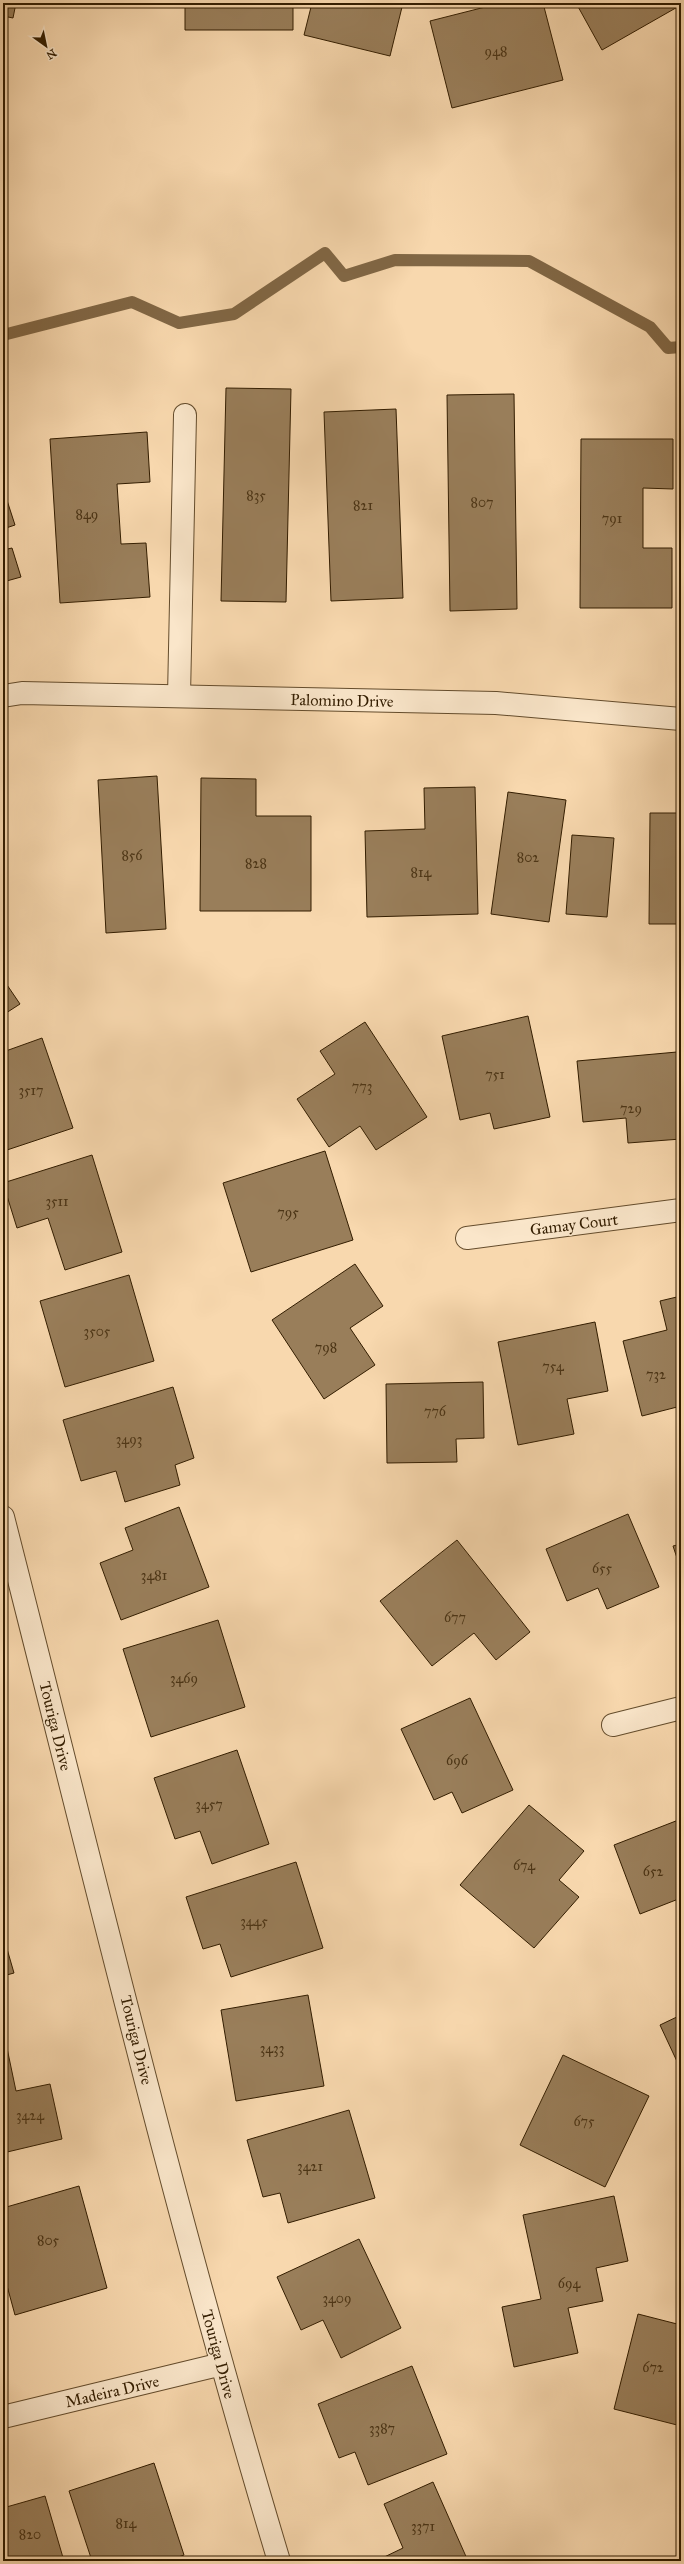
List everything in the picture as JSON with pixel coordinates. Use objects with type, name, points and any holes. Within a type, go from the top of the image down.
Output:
[{"type":"street","points":[[179,696],[185,414]]},
{"type":"street","name":"Palomino Drive","points":[[3,696],[22,693],[496,703],[681,719]]},
{"type":"street","name":"Gamay Court","points":[[467,1238],[681,1210]]},
{"type":"street","name":"Touriga Drive","points":[[3,1517],[222,2364],[279,2561]]},
{"type":"street","points":[[613,1725],[681,1708]]},
{"type":"street","name":"Madeira Drive","points":[[3,2417],[222,2364]]},
{"type":"building","points":[[3,3],[16,3],[13,18],[3,16]]},
{"type":"building","points":[[138,3],[165,3],[164,6]]},
{"type":"building","points":[[185,3],[293,3],[293,30],[185,30]]},
{"type":"building","points":[[312,3],[403,3],[390,56],[304,35]]},
{"type":"building","points":[[501,3],[543,3],[563,80],[452,108],[430,21]]},
{"type":"building","points":[[576,3],[681,3],[681,5],[602,50]]},
{"type":"building","points":[[226,388],[291,389],[286,602],[221,601]]},
{"type":"building","points":[[514,394],[517,609],[450,611],[447,395]]},
{"type":"building","points":[[396,409],[403,598],[331,601],[324,412]]},
{"type":"building","points":[[147,432],[150,482],[117,484],[121,544],[146,543],[150,597],[60,603],[50,439]]},
{"type":"building","points":[[581,439],[673,439],[673,489],[643,488],[643,548],[672,548],[672,608],[580,608]]},
{"type":"building","points":[[3,488],[15,525],[3,529]]},
{"type":"building","points":[[12,548],[21,577],[3,582],[3,550]]},
{"type":"building","points":[[157,776],[166,929],[106,933],[98,780]]},
{"type":"building","points":[[201,778],[256,779],[256,816],[311,816],[311,911],[200,911]]},
{"type":"building","points":[[475,787],[478,914],[367,917],[365,831],[425,829],[424,788]]},
{"type":"building","points":[[508,792],[566,800],[549,922],[491,914]]},
{"type":"building","points":[[650,813],[681,813],[681,924],[649,924]]},
{"type":"building","points":[[572,835],[614,838],[607,917],[566,914]]},
{"type":"building","points":[[3,979],[20,1004],[3,1015]]},
{"type":"building","points":[[528,1016],[550,1117],[494,1129],[490,1113],[460,1120],[442,1036]]},
{"type":"building","points":[[365,1022],[427,1117],[376,1150],[360,1126],[329,1147],[297,1099],[335,1074],[320,1051]]},
{"type":"building","points":[[42,1038],[73,1128],[7,1150],[3,1138],[3,1052]]},
{"type":"building","points":[[677,1052],[681,1097],[681,1139],[628,1143],[626,1118],[583,1122],[577,1061]]},
{"type":"building","points":[[325,1151],[353,1240],[251,1272],[223,1183]]},
{"type":"building","points":[[92,1155],[122,1252],[65,1270],[48,1218],[17,1228],[3,1183]]},
{"type":"building","points":[[355,1264],[383,1306],[350,1328],[375,1365],[324,1399],[272,1320]]},
{"type":"building","points":[[129,1275],[154,1361],[65,1387],[40,1301]]},
{"type":"building","points":[[681,1296],[681,1406],[642,1416],[623,1341],[667,1330],[660,1301]]},
{"type":"building","points":[[595,1322],[608,1391],[567,1399],[574,1434],[518,1445],[498,1342]]},
{"type":"building","points":[[483,1382],[484,1438],[456,1439],[457,1462],[387,1463],[386,1384]]},
{"type":"building","points":[[173,1387],[194,1458],[175,1465],[180,1485],[125,1502],[116,1471],[81,1481],[63,1420]]},
{"type":"building","points":[[179,1507],[209,1587],[121,1620],[100,1563],[133,1550],[125,1528]]},
{"type":"building","points":[[628,1514],[659,1587],[607,1609],[598,1588],[567,1601],[546,1549]]},
{"type":"building","points":[[457,1540],[530,1632],[496,1660],[474,1633],[432,1666],[380,1601]]},
{"type":"building","points":[[681,1544],[681,1570],[673,1546]]},
{"type":"building","points":[[218,1620],[245,1707],[151,1737],[123,1649]]},
{"type":"building","points":[[470,1698],[513,1790],[462,1813],[452,1792],[434,1800],[401,1729]]},
{"type":"building","points":[[237,1750],[269,1844],[212,1864],[200,1831],[175,1839],[154,1778]]},
{"type":"building","points":[[529,1805],[584,1851],[559,1880],[579,1897],[534,1948],[460,1885]]},
{"type":"building","points":[[681,1819],[681,1898],[640,1914],[614,1845]]},
{"type":"building","points":[[296,1862],[323,1948],[231,1977],[220,1944],[203,1949],[186,1897]]},
{"type":"building","points":[[3,1935],[14,1973],[3,1976]]},
{"type":"building","points":[[308,1995],[324,2086],[236,2101],[221,2010]]},
{"type":"building","points":[[681,2015],[681,2070],[660,2025]]},
{"type":"building","points":[[7,2048],[16,2091],[50,2084],[62,2139],[3,2153],[3,2049]]},
{"type":"building","points":[[563,2055],[649,2096],[605,2187],[520,2145]]},
{"type":"building","points":[[349,2110],[375,2198],[288,2223],[280,2193],[263,2197],[247,2140]]},
{"type":"building","points":[[79,2186],[107,2288],[15,2315],[3,2271],[3,2208]]},
{"type":"building","points":[[614,2196],[628,2261],[596,2268],[603,2301],[568,2308],[578,2353],[514,2367],[502,2307],[541,2299],[523,2215]]},
{"type":"building","points":[[359,2239],[401,2328],[341,2358],[323,2320],[301,2330],[277,2277]]},
{"type":"building","points":[[638,2314],[681,2325],[681,2426],[614,2409]]},
{"type":"building","points":[[412,2366],[447,2454],[368,2485],[355,2452],[339,2458],[318,2404]]},
{"type":"building","points":[[154,2463],[184,2555],[167,2561],[92,2561],[69,2491]]},
{"type":"building","points":[[433,2482],[468,2561],[376,2561],[403,2548],[384,2504]]},
{"type":"building","points":[[45,2496],[64,2561],[3,2561],[3,2508]]},
{"type":"waterway","points":[[3,335],[132,302],[179,323],[234,314],[325,253],[344,276],[395,260],[529,261],[650,327],[668,348],[681,347]]}]
